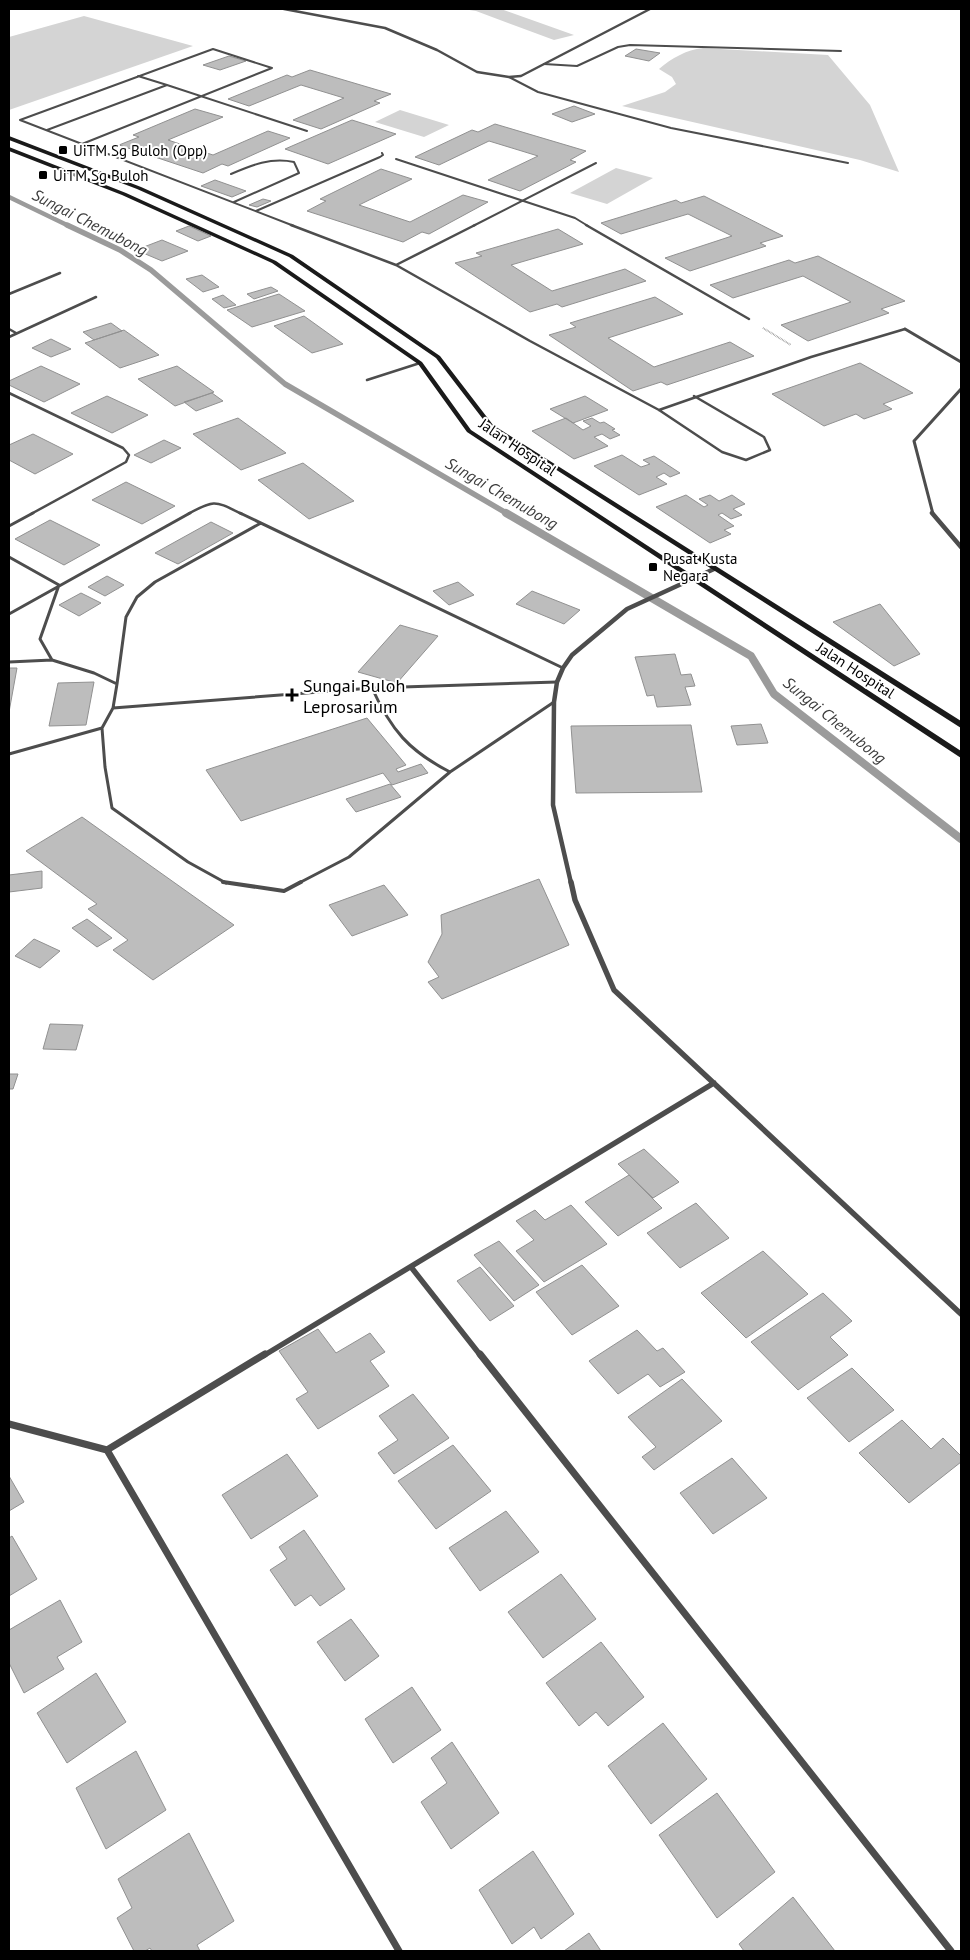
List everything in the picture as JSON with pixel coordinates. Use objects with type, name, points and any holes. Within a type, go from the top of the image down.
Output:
[{"type":"main road","name":"Jalan Hospital","points":[[9,138],[139,188],[290,256],[438,357],[491,426],[961,725]]},
{"type":"main road","name":"Jalan Hospital","points":[[9,148],[124,194],[274,262],[420,363],[469,432],[961,756]]},
{"type":"main road","points":[[420,363],[438,357]]},
{"type":"street","points":[[284,9],[385,28],[437,50],[478,72],[509,78],[520,76],[650,9]]},
{"type":"street","points":[[905,329],[961,362]]},
{"type":"street","points":[[961,389],[914,441],[933,515],[961,547]]},
{"type":"street","points":[[714,569],[627,609],[572,655],[563,668],[557,682],[554,702],[553,805],[575,900],[614,990],[961,1314]]},
{"type":"street","points":[[106,1450],[714,1083]]},
{"type":"street","points":[[411,1267],[951,1951]]},
{"type":"street","points":[[9,1424],[106,1450],[400,1951]]},
{"type":"lane","points":[[544,64],[577,66],[618,47],[630,45],[841,51]]},
{"type":"lane","points":[[82,144],[200,95],[272,68],[213,49],[20,120],[47,130],[82,144],[234,202],[396,265],[530,342],[659,410],[722,452],[746,460],[770,450],[764,437],[694,396]]},
{"type":"lane","points":[[138,76],[307,130]]},
{"type":"lane","points":[[509,78],[538,92],[671,128],[848,163]]},
{"type":"lane","points":[[47,130],[167,85]]},
{"type":"lane","points":[[256,211],[380,157],[384,154],[382,153]]},
{"type":"lane","points":[[231,174],[260,162],[284,159],[294,162],[299,173],[234,202]]},
{"type":"lane","points":[[396,159],[575,218],[749,319]]},
{"type":"lane","points":[[396,265],[596,163]]},
{"type":"lane","points":[[9,294],[60,273]]},
{"type":"lane","points":[[9,337],[96,297]]},
{"type":"lane","points":[[9,328],[16,333]]},
{"type":"lane","points":[[659,410],[694,396],[811,357],[905,329]]},
{"type":"lane","points":[[367,380],[420,363]]},
{"type":"lane","points":[[9,393],[123,448],[129,454],[126,462],[9,526]]},
{"type":"lane","points":[[9,614],[206,504],[217,502],[563,668]]},
{"type":"lane","points":[[261,523],[155,582],[137,597],[126,617],[113,708],[102,728],[105,767],[112,808],[188,862],[227,884],[284,891],[349,857],[450,772],[554,702]]},
{"type":"lane","points":[[9,557],[59,585]]},
{"type":"lane","points":[[52,660],[40,639],[59,585]]},
{"type":"lane","points":[[9,662],[52,660],[94,673],[117,684]]},
{"type":"lane","points":[[113,708],[372,688],[557,682]]},
{"type":"lane","points":[[372,688],[384,716],[404,743],[426,761],[450,772]]},
{"type":"lane","points":[[9,754],[102,728]]},
{"type":"path","points":[[749,319],[811,357]]},
{"type":"shaded area","points":[[463,9],[501,9],[574,35],[554,40],[476,11]]},
{"type":"shaded area","points":[[84,16],[193,46],[9,110],[9,37]]},
{"type":"shaded area","points":[[703,48],[828,55],[870,105],[899,172],[860,160],[622,106],[665,92],[676,84],[672,77],[659,69],[679,55]]},
{"type":"shaded area","points":[[400,110],[449,125],[424,137],[375,122]]},
{"type":"shaded area","points":[[616,168],[653,178],[607,204],[570,193]]},
{"type":"building","points":[[636,49],[660,53],[649,61],[625,56]]},
{"type":"building","points":[[229,56],[246,61],[220,70],[203,65]]},
{"type":"building","points":[[310,70],[391,94],[374,101],[380,103],[321,129],[293,120],[344,98],[301,85],[249,106],[228,99],[287,75],[292,77]]},
{"type":"building","points":[[574,106],[595,114],[572,122],[552,114]]},
{"type":"building","points":[[195,109],[223,117],[168,140],[213,155],[268,131],[290,138],[228,166],[222,164],[203,173],[119,145],[139,137],[133,135]]},
{"type":"building","points":[[352,120],[396,134],[328,164],[285,149]]},
{"type":"building","points":[[495,124],[586,151],[570,160],[576,162],[520,191],[488,180],[538,156],[489,141],[439,165],[415,157],[472,130],[478,132]]},
{"type":"building","points":[[381,169],[412,179],[359,205],[410,222],[463,195],[488,202],[429,234],[422,232],[403,242],[307,211],[326,201],[320,199]]},
{"type":"building","points":[[215,180],[246,191],[232,197],[201,186]]},
{"type":"building","points":[[704,196],[783,236],[760,243],[766,246],[690,271],[665,258],[732,236],[688,214],[621,234],[601,223],[676,200],[681,203]]},
{"type":"building","points":[[263,199],[271,201],[257,207],[249,205]]},
{"type":"building","points":[[189,226],[211,236],[198,241],[176,231]]},
{"type":"building","points":[[558,229],[583,244],[511,265],[552,291],[625,269],[646,281],[562,307],[557,304],[530,312],[455,263],[482,256],[476,253]]},
{"type":"building","points":[[162,240],[188,251],[162,261],[136,250]]},
{"type":"building","points":[[818,256],[905,301],[881,309],[889,313],[808,341],[781,325],[851,302],[803,276],[733,298],[710,285],[789,260],[795,263]]},
{"type":"building","points":[[202,275],[219,287],[203,292],[186,279]]},
{"type":"building","points":[[271,287],[278,291],[254,299],[247,294]]},
{"type":"building","points":[[279,294],[305,311],[252,327],[227,310]]},
{"type":"building","points":[[223,295],[236,305],[224,308],[212,299]]},
{"type":"building","points":[[655,297],[683,314],[608,338],[654,367],[730,342],[754,356],[667,385],[661,382],[633,391],[549,335],[576,327],[570,323]]},
{"type":"building","points":[[304,316],[343,344],[312,353],[274,326]]},
{"type":"building","points":[[111,323],[122,331],[94,340],[83,332]]},
{"type":"building","points":[[124,330],[159,355],[120,368],[85,343]]},
{"type":"building","points":[[51,339],[71,349],[51,357],[32,348]]},
{"type":"building","points":[[860,363],[913,393],[883,404],[892,409],[864,419],[856,414],[824,426],[772,394]]},
{"type":"building","points":[[41,366],[80,384],[44,402],[9,385],[9,381]]},
{"type":"building","points":[[177,366],[214,392],[175,406],[138,379]]},
{"type":"building","points":[[212,393],[223,401],[196,411],[184,402]]},
{"type":"building","points":[[107,396],[148,415],[112,433],[71,413]]},
{"type":"building","points":[[585,396],[608,410],[573,423],[550,409]]},
{"type":"building","points":[[238,418],[286,453],[241,470],[193,434]]},
{"type":"building","points":[[566,418],[583,430],[591,426],[583,421],[592,418],[600,423],[604,422],[615,429],[612,430],[620,435],[610,439],[602,434],[594,437],[608,446],[574,459],[532,431]]},
{"type":"building","points":[[33,434],[73,454],[35,474],[9,460],[9,445]]},
{"type":"building","points":[[164,440],[181,448],[151,463],[134,455]]},
{"type":"building","points":[[622,455],[641,467],[650,464],[643,460],[654,456],[680,473],[670,477],[664,473],[656,477],[667,484],[639,495],[594,466]]},
{"type":"building","points":[[303,463],[354,501],[309,519],[258,480]]},
{"type":"building","points":[[126,482],[175,506],[142,524],[92,500]]},
{"type":"building","points":[[686,495],[704,507],[708,505],[699,499],[710,495],[719,501],[732,495],[745,504],[733,509],[742,515],[731,519],[722,513],[718,515],[734,526],[724,530],[731,534],[710,543],[656,507]]},
{"type":"building","points":[[50,520],[100,545],[64,565],[15,539]]},
{"type":"building","points":[[211,522],[233,533],[178,564],[155,553]]},
{"type":"building","points":[[107,576],[124,585],[105,596],[88,587]]},
{"type":"building","points":[[458,582],[474,595],[449,605],[433,591]]},
{"type":"building","points":[[532,591],[580,610],[564,624],[516,604]]},
{"type":"building","points":[[81,593],[101,603],[79,616],[59,605]]},
{"type":"building","points":[[880,604],[920,654],[894,666],[833,622]]},
{"type":"building","points":[[400,625],[438,636],[397,683],[358,672]]},
{"type":"building","points":[[675,654],[681,675],[691,674],[695,686],[685,687],[691,705],[657,707],[654,695],[647,696],[635,657]]},
{"type":"building","points":[[9,668],[17,668],[9,712]]},
{"type":"building","points":[[94,682],[86,725],[49,726],[58,683]]},
{"type":"building","points":[[367,718],[406,765],[396,769],[398,772],[421,764],[428,773],[392,785],[383,773],[241,821],[206,770]]},
{"type":"building","points":[[761,724],[768,743],[737,745],[731,726]]},
{"type":"building","points":[[691,725],[702,792],[576,793],[571,726]]},
{"type":"building","points":[[390,784],[401,797],[356,812],[346,799]]},
{"type":"building","points":[[82,817],[234,925],[153,980],[113,950],[128,940],[88,909],[97,904],[26,851]]},
{"type":"building","points":[[42,871],[42,888],[9,892],[9,875]]},
{"type":"building","points":[[539,879],[569,945],[442,999],[428,982],[439,977],[428,962],[442,934],[441,915]]},
{"type":"building","points":[[384,885],[408,915],[352,936],[329,905]]},
{"type":"building","points":[[87,919],[112,938],[97,947],[72,928]]},
{"type":"building","points":[[34,939],[60,951],[40,968],[15,956]]},
{"type":"building","points":[[50,1024],[83,1025],[76,1050],[43,1049]]},
{"type":"building","points":[[9,1074],[18,1074],[13,1089],[9,1089]]},
{"type":"building","points":[[644,1149],[679,1182],[653,1198],[618,1164]]},
{"type":"building","points":[[629,1175],[662,1208],[618,1236],[585,1202]]},
{"type":"building","points":[[696,1203],[729,1238],[680,1268],[647,1233]]},
{"type":"building","points":[[571,1205],[607,1244],[544,1282],[516,1251],[534,1240],[516,1221],[535,1210],[545,1220]]},
{"type":"building","points":[[499,1241],[539,1285],[514,1301],[474,1255]]},
{"type":"building","points":[[763,1251],[808,1294],[746,1338],[701,1293]]},
{"type":"building","points":[[582,1265],[619,1306],[572,1335],[536,1292]]},
{"type":"building","points":[[480,1267],[514,1306],[490,1321],[457,1281]]},
{"type":"building","points":[[823,1293],[852,1321],[830,1337],[848,1355],[798,1390],[751,1342]]},
{"type":"building","points":[[318,1329],[336,1353],[370,1333],[385,1352],[370,1361],[389,1386],[318,1429],[296,1399],[308,1392],[279,1351]]},
{"type":"building","points":[[637,1330],[657,1351],[663,1348],[685,1372],[660,1387],[648,1374],[618,1394],[589,1361]]},
{"type":"building","points":[[852,1368],[894,1410],[849,1442],[807,1398]]},
{"type":"building","points":[[682,1379],[722,1421],[654,1470],[642,1457],[656,1447],[628,1417]]},
{"type":"building","points":[[413,1394],[449,1438],[394,1474],[378,1453],[398,1440],[379,1416]]},
{"type":"building","points":[[902,1420],[931,1449],[943,1438],[961,1456],[961,1462],[909,1503],[859,1453]]},
{"type":"building","points":[[453,1445],[491,1491],[436,1529],[398,1481]]},
{"type":"building","points":[[287,1454],[318,1496],[251,1539],[222,1495]]},
{"type":"building","points":[[732,1458],[767,1498],[713,1534],[680,1493]]},
{"type":"building","points":[[9,1476],[24,1502],[9,1511]]},
{"type":"building","points":[[506,1511],[539,1552],[480,1591],[449,1548]]},
{"type":"building","points":[[304,1530],[345,1589],[320,1606],[311,1595],[295,1606],[270,1570],[287,1559],[279,1547]]},
{"type":"building","points":[[12,1536],[37,1579],[9,1596],[9,1538]]},
{"type":"building","points":[[561,1574],[596,1619],[543,1658],[508,1612]]},
{"type":"building","points":[[60,1600],[82,1642],[57,1657],[64,1669],[24,1693],[9,1663],[9,1630]]},
{"type":"building","points":[[351,1619],[379,1656],[345,1681],[317,1642]]},
{"type":"building","points":[[601,1642],[644,1697],[608,1726],[596,1712],[579,1726],[546,1683]]},
{"type":"building","points":[[96,1673],[126,1722],[67,1763],[37,1713]]},
{"type":"building","points":[[412,1687],[441,1730],[393,1763],[365,1719]]},
{"type":"building","points":[[663,1723],[707,1779],[651,1824],[608,1766]]},
{"type":"building","points":[[452,1742],[499,1813],[451,1849],[421,1802],[447,1783],[431,1758]]},
{"type":"building","points":[[136,1751],[166,1810],[106,1849],[76,1788]]},
{"type":"building","points":[[717,1793],[775,1872],[717,1918],[659,1835]]},
{"type":"building","points":[[189,1833],[234,1921],[197,1945],[200,1951],[152,1951],[150,1948],[145,1951],[134,1951],[117,1918],[132,1908],[118,1879]]},
{"type":"building","points":[[533,1851],[574,1914],[541,1939],[534,1927],[512,1944],[479,1890]]},
{"type":"building","points":[[793,1897],[835,1951],[744,1951],[739,1944]]},
{"type":"building","points":[[589,1933],[601,1951],[564,1951]]},
{"type":"waterway","name":"Sungai Chemubong","points":[[9,197],[69,226]]},
{"type":"waterway","name":"Sungai Chemubong","points":[[67,225],[120,250],[151,270],[285,384],[508,514]]},
{"type":"waterway","name":"Sungai Chemubong","points":[[506,513],[751,656],[774,694],[961,839]]},
{"type":"place","name":"UiTM Sg Buloh (Opp)","points":[[63,150]]},
{"type":"place","name":"UiTM Sg Buloh","points":[[43,175]]},
{"type":"place","name":"Pusat Kusta Negara","points":[[653,567]]},
{"type":"place","name":"Sungai Buloh Leprosarium","points":[[292,695]]}]
